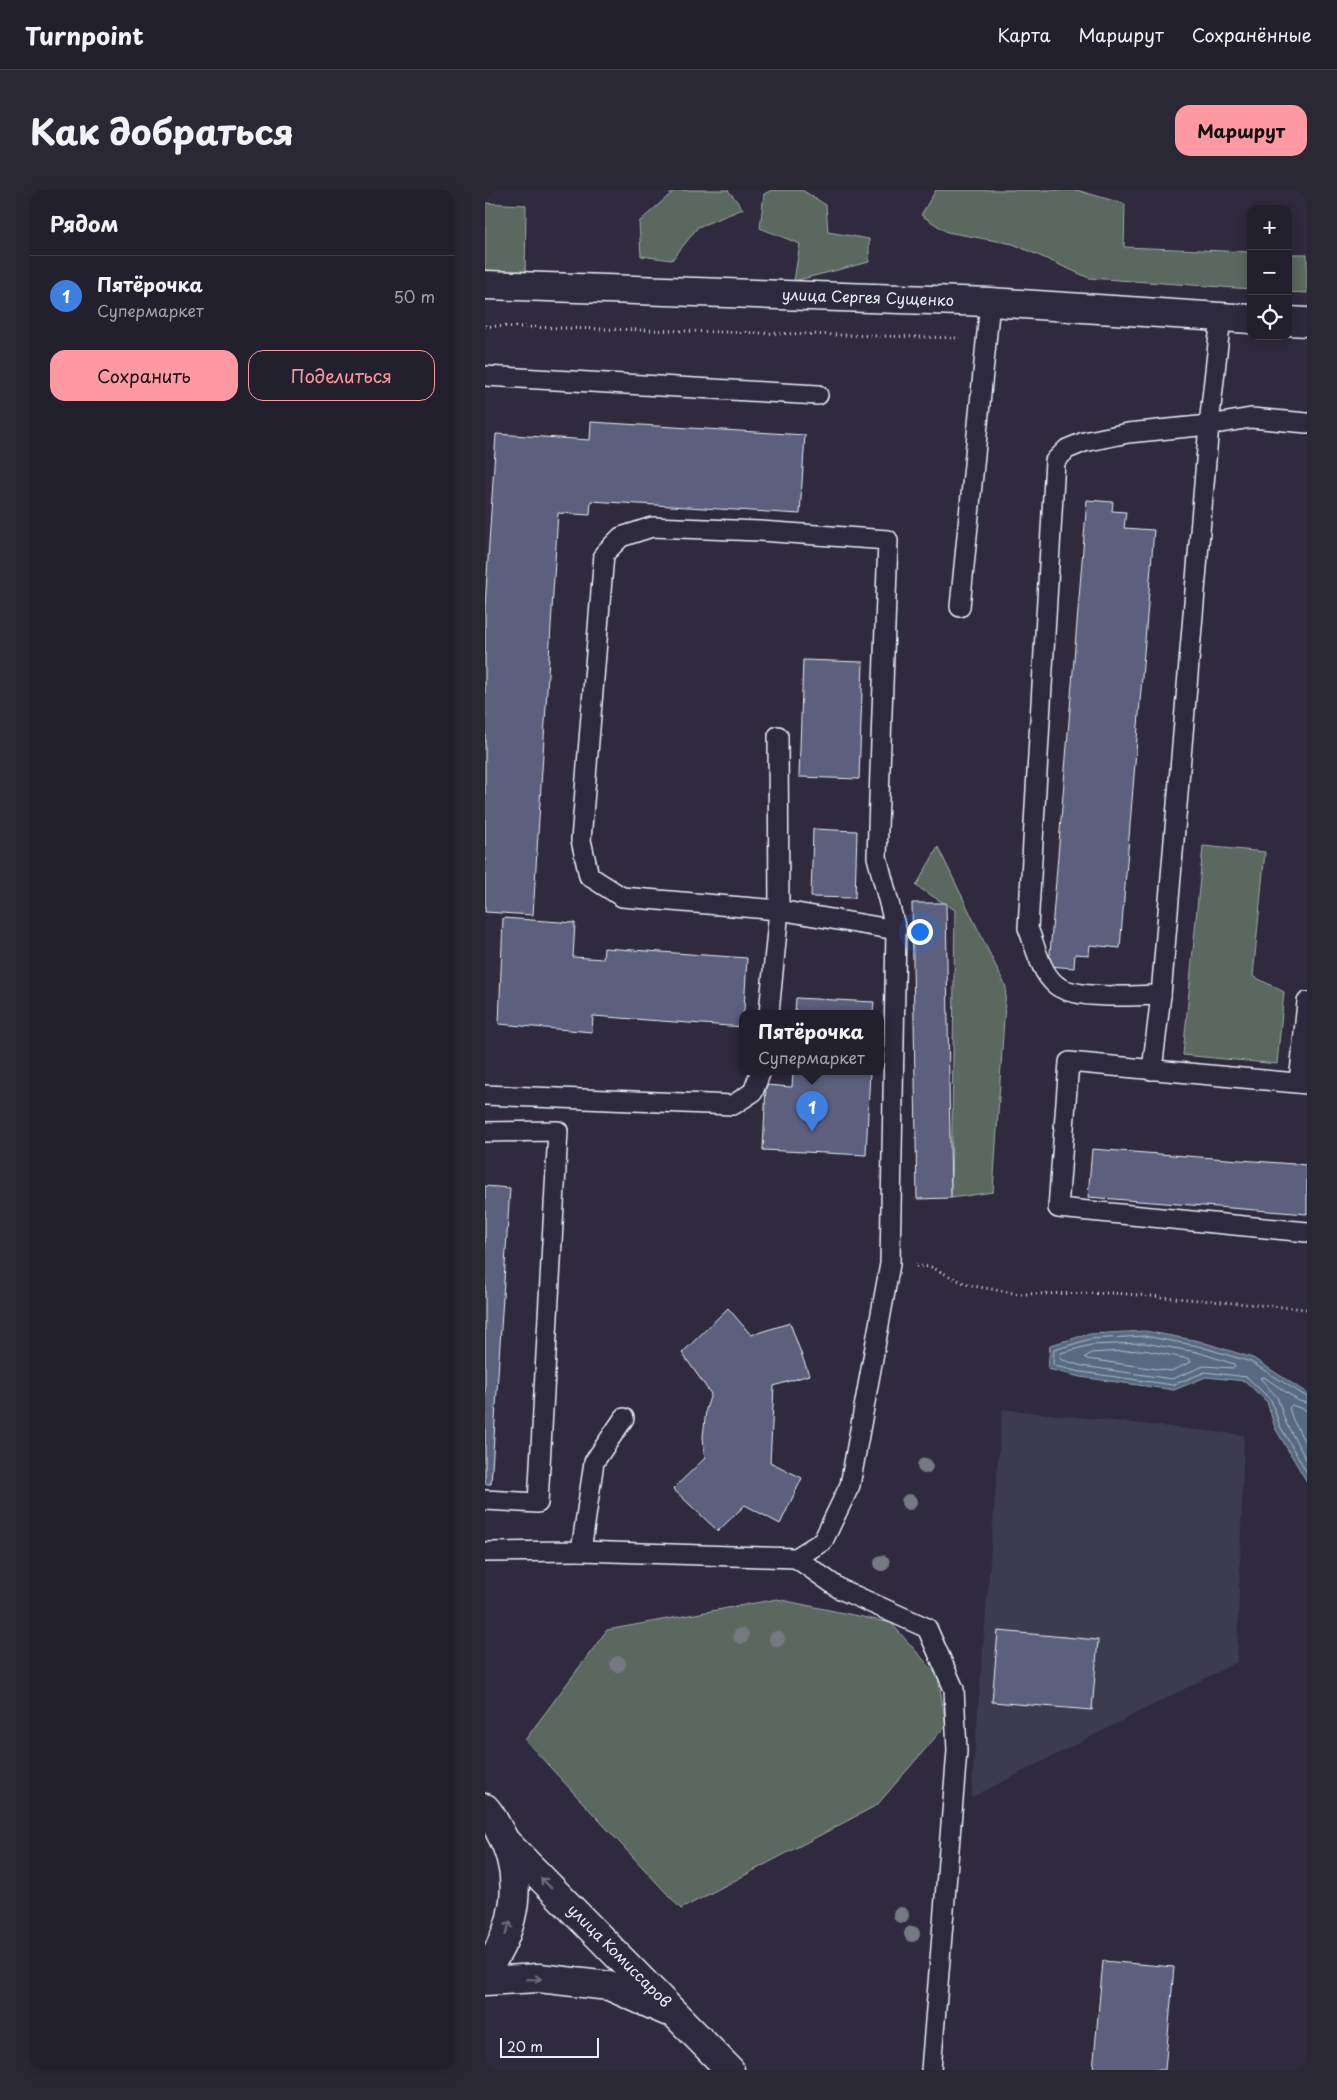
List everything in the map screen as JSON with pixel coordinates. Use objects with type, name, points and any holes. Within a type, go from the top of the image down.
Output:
[{"type":"street","name":"улица Сергея Сущенко","points":[[485,285],[990,302],[1247,319]]},
{"type":"street","points":[[1292,321],[1307,322]]},
{"type":"street","points":[[485,1808],[506,1842],[515,1879],[513,1916],[500,1952],[485,1971]]},
{"type":"street","name":"улица Комиссаров","points":[[506,1842],[730,2070]]},
{"type":"street","points":[[485,1981],[539,1978],[609,1986],[679,2017]]},
{"type":"lane","points":[[960,607],[990,302]]},
{"type":"lane","points":[[1152,1070],[1161,995],[1209,425],[1221,317]]},
{"type":"lane","points":[[485,376],[818,395]]},
{"type":"lane","points":[[1161,995],[1074,994],[1055,984],[1042,965],[1028,928],[1055,461],[1067,449],[1084,442],[1127,434],[1209,425],[1251,418],[1307,423]]},
{"type":"lane","points":[[797,1558],[823,1540],[850,1485],[890,1264],[896,930],[877,858],[888,540],[761,531],[652,527],[621,536],[604,554],[581,840],[589,876],[622,897],[779,910],[896,930]]},
{"type":"lane","points":[[769,1010],[779,910],[778,736]]},
{"type":"lane","points":[[1307,1002],[1303,1083],[1069,1062],[1058,1208],[1307,1232]]},
{"type":"lane","points":[[485,1095],[733,1105],[753,1092],[759,1075]]},
{"type":"lane","points":[[485,1132],[558,1131],[538,1503],[485,1500]]},
{"type":"lane","points":[[581,1551],[594,1462],[624,1418]]},
{"type":"lane","points":[[485,1552],[581,1551],[797,1558],[840,1589],[927,1628],[954,1689],[957,1751],[931,2070]]},
{"type":"path","points":[[485,326],[986,339]]},
{"type":"path","points":[[890,1264],[931,1267],[968,1286],[1019,1294],[1114,1293],[1307,1309]]},
{"type":"shaded area","points":[[1002,1409],[1244,1435],[1237,1662],[971,1798]]},
{"type":"green space","points":[[675,190],[728,190],[743,209],[698,227],[672,260],[641,256],[639,222]]},
{"type":"green space","points":[[772,190],[802,190],[826,205],[828,232],[869,239],[869,262],[794,281],[800,244],[760,228],[764,194]]},
{"type":"green space","points":[[936,190],[1076,190],[1125,204],[1124,247],[1247,252],[1247,289],[1089,278],[1013,244],[947,232],[921,215]]},
{"type":"green space","points":[[485,203],[526,205],[525,282],[485,275]]},
{"type":"green space","points":[[1292,254],[1307,254],[1307,293],[1292,292]]},
{"type":"green space","points":[[1203,846],[1265,852],[1253,976],[1284,992],[1277,1064],[1183,1055]]},
{"type":"green space","points":[[938,847],[1006,987],[993,1192],[951,1198],[955,910],[916,886]]},
{"type":"green space","points":[[777,1599],[891,1623],[938,1676],[946,1725],[877,1805],[681,1909],[525,1740],[607,1630]]},
{"type":"water","points":[[1145,1331],[1199,1341],[1253,1358],[1307,1393],[1307,1482],[1275,1428],[1267,1402],[1245,1381],[1206,1377],[1174,1390],[1080,1377],[1048,1369],[1050,1345],[1089,1334]]},
{"type":"building","points":[[591,422],[805,435],[800,514],[591,501],[590,515],[558,513],[533,915],[485,912],[485,606],[496,434],[590,440]]},
{"type":"building","points":[[1087,500],[1113,502],[1112,511],[1126,512],[1124,528],[1154,530],[1120,948],[1090,945],[1089,955],[1075,954],[1074,968],[1049,966]]},
{"type":"building","points":[[803,660],[863,662],[859,779],[799,777]]},
{"type":"building","points":[[813,829],[857,831],[855,898],[811,897]]},
{"type":"building","points":[[912,903],[946,903],[951,1198],[917,1199]]},
{"type":"building","points":[[503,918],[575,923],[573,957],[603,959],[604,948],[747,958],[744,1010],[739,1010],[739,1027],[593,1016],[592,1032],[499,1024]]},
{"type":"building","points":[[796,998],[874,1002],[873,1010],[795,1010]]},
{"type":"building","points":[[793,1075],[870,1075],[866,1155],[763,1150],[766,1085],[792,1087]]},
{"type":"building","points":[[1092,1149],[1307,1165],[1307,1214],[1088,1197]]},
{"type":"building","points":[[485,1186],[510,1188],[491,1484],[485,1484]]},
{"type":"building","points":[[728,1308],[751,1335],[790,1323],[809,1375],[774,1386],[770,1462],[802,1478],[780,1524],[745,1505],[718,1531],[673,1489],[705,1458],[703,1437],[706,1409],[711,1394],[682,1353]]},
{"type":"building","points":[[998,1631],[1098,1640],[1092,1710],[992,1702]]},
{"type":"building","points":[[1103,1961],[1174,1967],[1165,2070],[1093,2070]]},
{"type":"place","name":"Пятёрочка","points":[[812,1132]]}]
